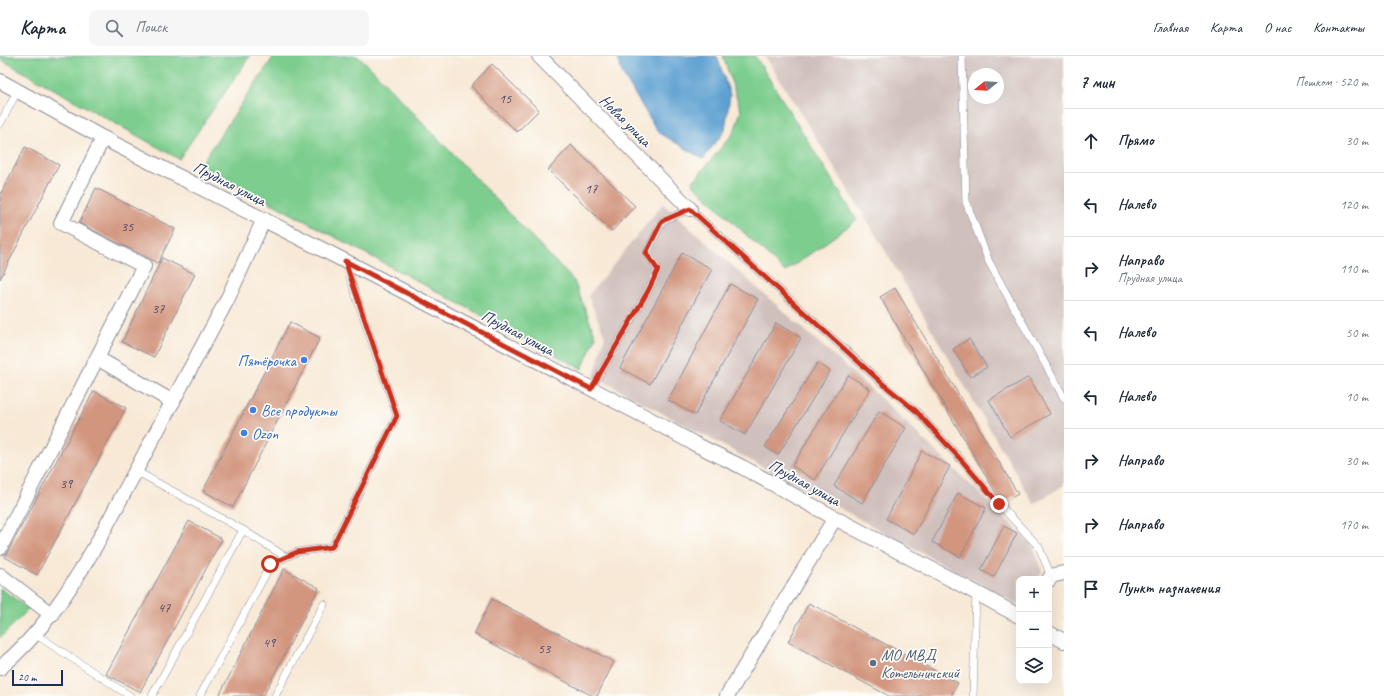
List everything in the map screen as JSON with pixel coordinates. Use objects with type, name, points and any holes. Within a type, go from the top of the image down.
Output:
[{"type":"street","name":"Новая улица","points":[[539,56],[690,209]]},
{"type":"street","name":"Прудная улица","points":[[0,81],[103,138],[264,219],[693,443],[742,467],[1016,614]]},
{"type":"street","points":[[0,548],[144,266],[61,223],[103,138]]},
{"type":"street","points":[[0,668],[52,615],[75,581],[136,471],[227,300],[264,219]]},
{"type":"street","points":[[96,358],[173,402]]},
{"type":"street","points":[[727,696],[835,518]]},
{"type":"street","points":[[0,575],[52,615]]},
{"type":"street","points":[[1052,635],[1064,641]]},
{"type":"lane","points":[[962,56],[966,202],[989,262],[1064,398]]},
{"type":"lane","points":[[0,124],[18,90]]},
{"type":"lane","points":[[591,389],[648,291],[658,270],[646,253],[662,221],[690,209],[883,384],[916,411],[1039,547],[1055,577]]},
{"type":"lane","points":[[200,696],[270,564],[297,552],[332,547],[397,416],[345,261]]},
{"type":"lane","points":[[136,471],[243,530],[286,557]]},
{"type":"lane","points":[[152,696],[243,530]]},
{"type":"lane","points":[[973,696],[976,592]]},
{"type":"lane","points":[[275,696],[324,604]]},
{"type":"lane","points":[[35,634],[130,696]]},
{"type":"shaded area","points":[[765,56],[1064,56],[1064,485],[1034,504],[870,225]]},
{"type":"shaded area","points":[[663,204],[871,389],[1033,545],[1042,572],[1039,576],[1016,576],[1016,603],[594,376],[605,336],[588,296]]},
{"type":"green space","points":[[0,56],[250,56],[179,159],[0,59]]},
{"type":"green space","points":[[274,56],[357,56],[365,62],[574,281],[596,337],[582,369],[200,165]]},
{"type":"green space","points":[[723,56],[755,56],[857,220],[785,272],[692,183],[734,132],[741,111]]},
{"type":"green space","points":[[0,588],[29,609],[0,638]]},
{"type":"water","points":[[616,56],[717,56],[730,95],[725,130],[703,159],[658,132],[623,75]]},
{"type":"building","points":[[492,64],[539,110],[517,132],[471,86]]},
{"type":"building","points":[[571,145],[635,206],[612,231],[548,170]]},
{"type":"building","points":[[25,147],[59,165],[0,279],[0,195]]},
{"type":"building","points":[[96,188],[175,229],[158,263],[79,223]]},
{"type":"building","points":[[682,253],[712,269],[650,384],[620,368]]},
{"type":"building","points":[[162,258],[195,274],[154,357],[122,342]]},
{"type":"building","points":[[730,284],[758,299],[695,415],[668,400]]},
{"type":"building","points":[[895,288],[1018,494],[1002,503],[880,297]]},
{"type":"building","points":[[290,322],[320,338],[233,507],[203,491]]},
{"type":"building","points":[[776,323],[801,338],[745,435],[720,421]]},
{"type":"building","points":[[969,339],[987,367],[970,377],[953,349]]},
{"type":"building","points":[[817,363],[830,371],[778,455],[765,447]]},
{"type":"building","points":[[848,375],[870,389],[815,480],[792,466]]},
{"type":"building","points":[[1029,377],[1050,414],[1010,437],[989,400]]},
{"type":"building","points":[[94,391],[126,408],[37,575],[5,557]]},
{"type":"building","points":[[879,411],[906,428],[862,503],[834,486]]},
{"type":"building","points":[[922,451],[950,466],[914,534],[886,519]]},
{"type":"building","points":[[958,493],[986,508],[960,557],[932,542]]},
{"type":"building","points":[[189,521],[222,539],[140,692],[106,674]]},
{"type":"building","points":[[1004,526],[1017,533],[994,577],[981,570]]},
{"type":"building","points":[[284,569],[319,588],[263,696],[219,696]]},
{"type":"building","points":[[492,599],[614,662],[597,696],[593,696],[474,634]]},
{"type":"building","name":"МО МВД Котельничский","points":[[809,603],[958,683],[951,696],[889,696],[788,642]]},
{"type":"place","name":"Пятёрочка","points":[[304,360]]},
{"type":"place","name":"Все продукты","points":[[253,410]]},
{"type":"place","name":"Ozon","points":[[244,433]]},
{"type":"place","name":"МО МВД Котельничский","points":[[873,663]]},
{"type":"route","points":[[270,564],[297,552],[332,547],[397,416],[345,261],[591,389],[648,291],[658,270],[646,253],[662,221],[690,209],[883,384],[916,411],[999,504]]}]
